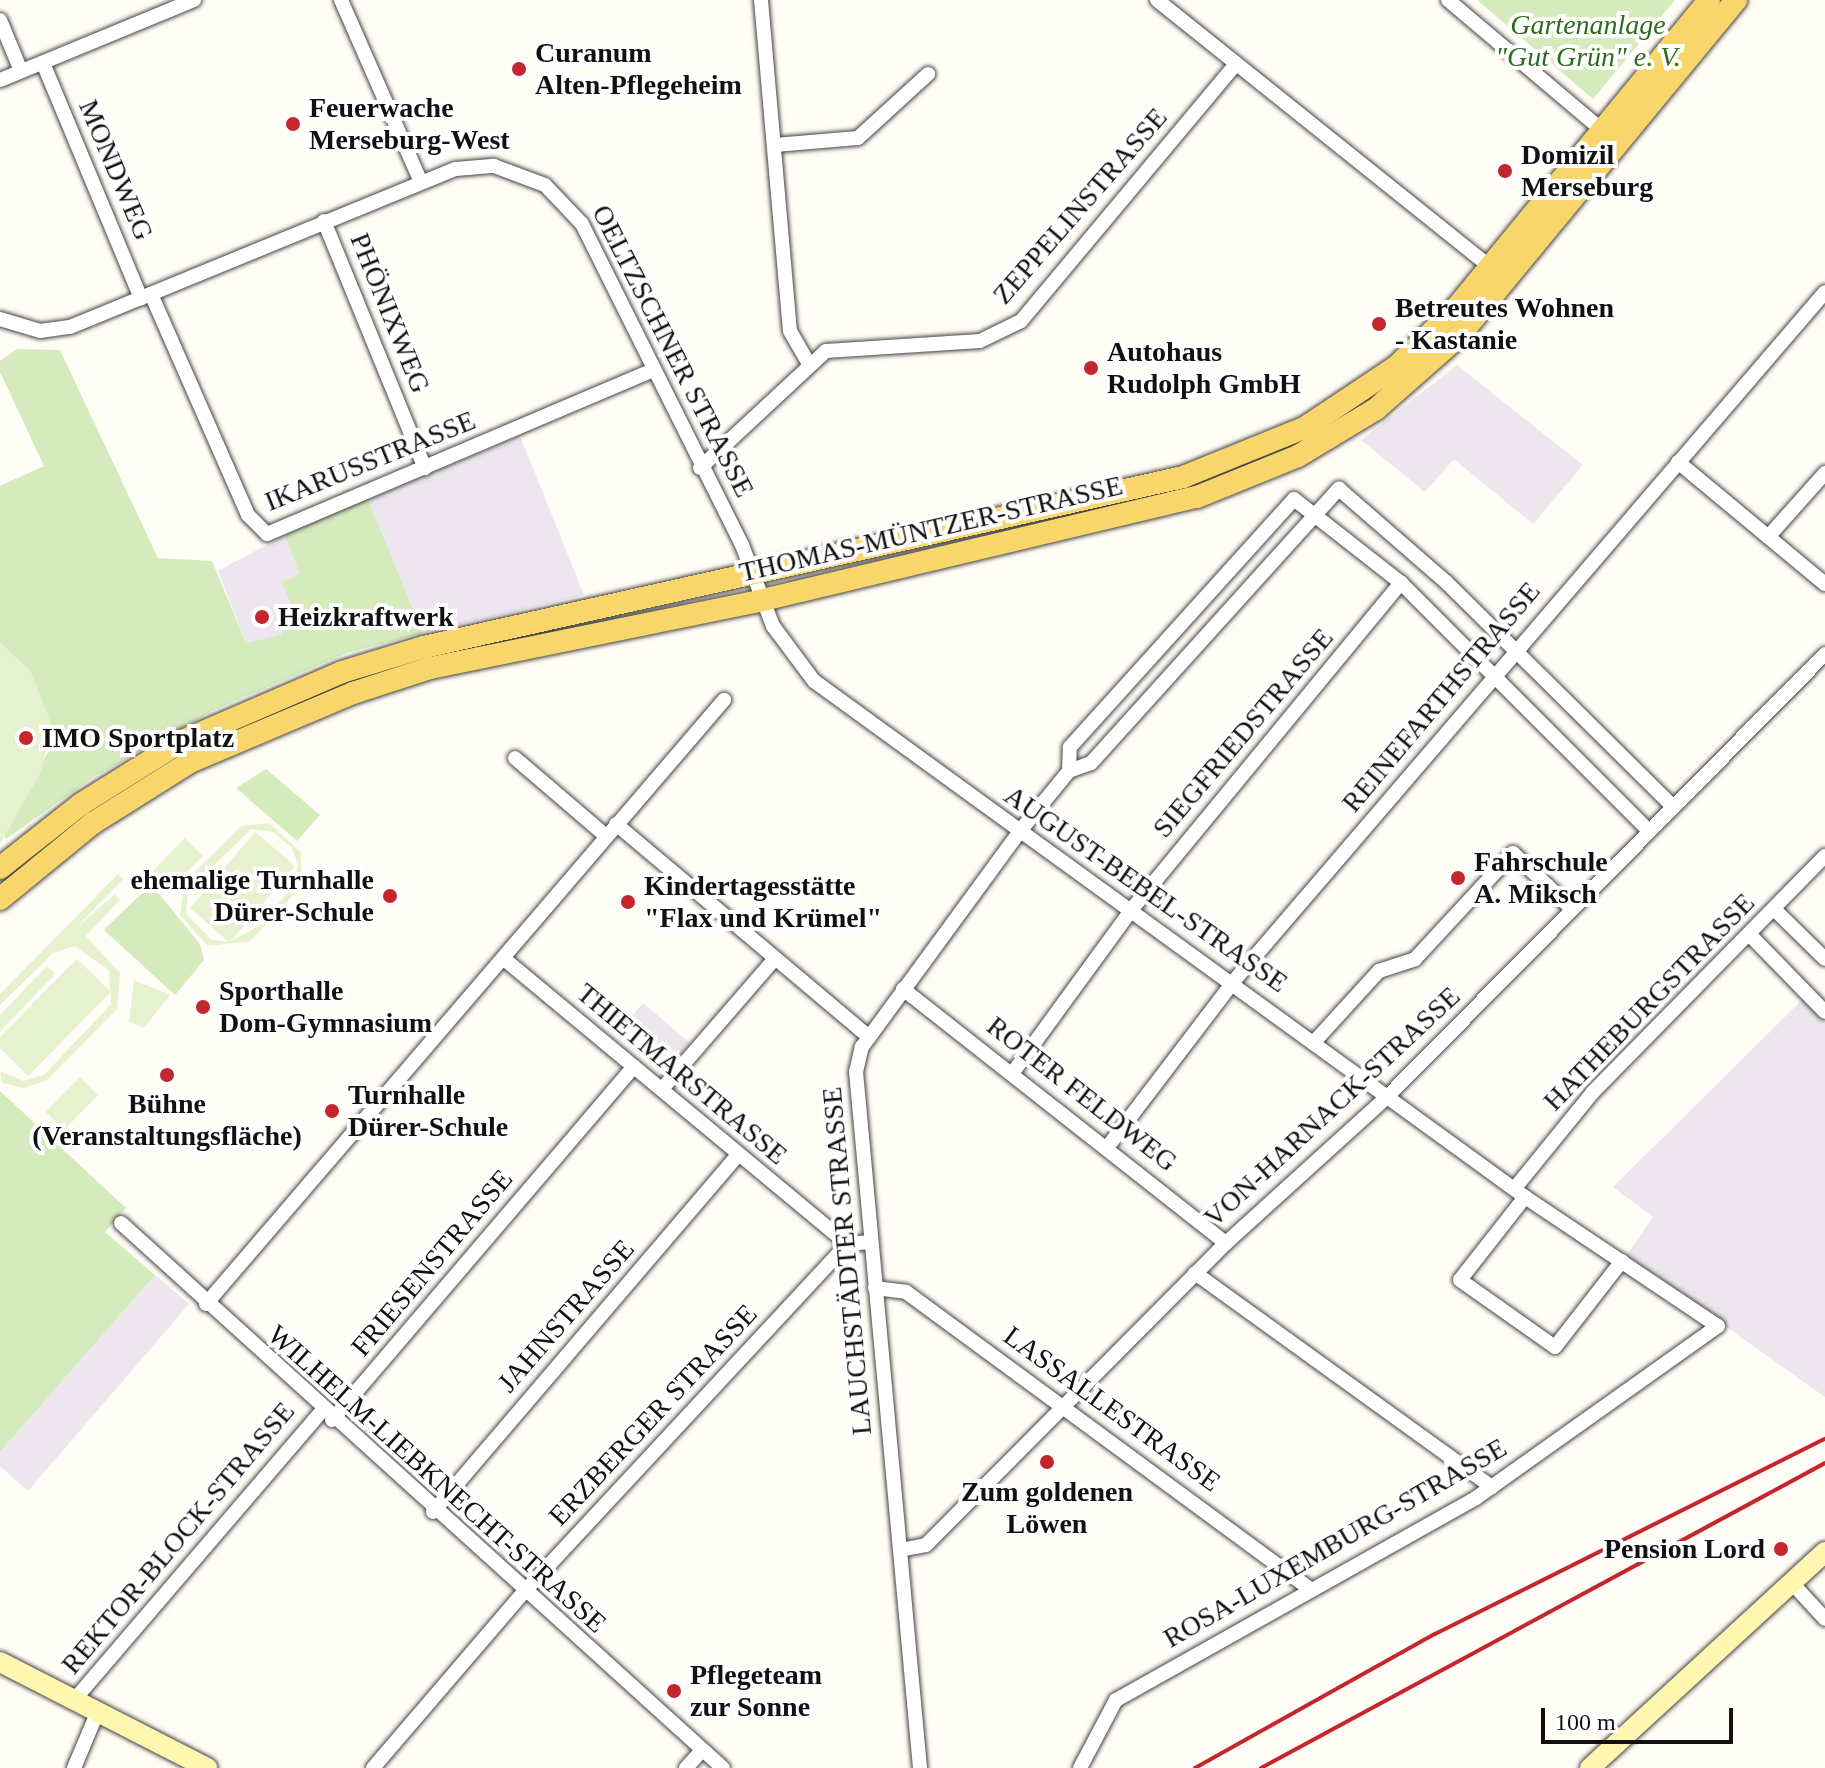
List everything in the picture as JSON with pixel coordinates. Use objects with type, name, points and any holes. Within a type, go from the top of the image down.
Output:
[{"type":"main road","name":"THOMAS-MÜNTZER-STRASSE","points":[[0,868],[81,804],[264,714],[424,647],[755,577],[1248,456],[1367,390],[1491,268],[1709,0]]},
{"type":"main road","name":"THOMAS-MÜNTZER-STRASSE","points":[[264,714],[430,668],[763,600],[1197,497],[1329,439],[1376,409],[1460,335],[1736,0]]},
{"type":"main road","name":"THOMAS-MÜNTZER-STRASSE","points":[[0,899],[93,823],[228,731]]},
{"type":"main road","points":[[1590,1768],[1825,1552]]},
{"type":"main road","points":[[0,1662],[207,1768]]},
{"type":"street","points":[[0,80],[194,0]]},
{"type":"street","points":[[341,0],[421,182]]},
{"type":"street","points":[[761,0],[790,331],[807,361]]},
{"type":"street","points":[[1157,0],[1491,268]]},
{"type":"street","points":[[1448,0],[1602,130]]},
{"type":"street","points":[[0,20],[21,71]]},
{"type":"street","name":"MONDWEG","points":[[43,63],[146,296]]},
{"type":"street","name":"ZEPPELINSTRASSE","points":[[700,468],[807,361],[826,351],[980,341],[1021,321],[1236,64]]},
{"type":"street","points":[[775,145],[858,138],[928,74]]},
{"type":"street","name":"OELTZSCHNER STRASSE","points":[[0,319],[60,329],[421,182],[494,166],[557,192],[582,224],[755,577],[763,600]]},
{"type":"street","name":"PHÖNIXWEG","points":[[324,221],[425,468]]},
{"type":"street","name":"REINEFARTHSTRASSE","points":[[1109,1145],[1233,982],[1513,649],[1825,292]]},
{"type":"street","name":"IKARUSSTRASSE","points":[[146,296],[259,531],[278,531],[653,370]]},
{"type":"street","points":[[1678,462],[1825,584]]},
{"type":"street","points":[[1768,537],[1825,473]]},
{"type":"street","points":[[1649,831],[1401,583],[1314,510],[1339,489],[1513,649],[1673,807]]},
{"type":"street","name":"LAUCHSTÄDTER STRASSE","points":[[920,1768],[856,1072],[869,1037],[1020,831],[1069,771],[1091,763],[1314,510],[1294,499],[1070,747],[1069,771]]},
{"type":"street","name":"SIEGFRIEDSTRASSE","points":[[1014,1071],[1132,909],[1401,583]]},
{"type":"street","name":"AUGUST-BEBEL-STRASSE","points":[[763,600],[782,642],[814,681],[1315,1041],[1520,1193],[1718,1326]]},
{"type":"street","name":"VON-HARNACK-STRASSE","points":[[900,1550],[926,1545],[1066,1408],[1195,1273],[1389,1095],[1825,654]]},
{"type":"street","points":[[206,1304],[724,700]]},
{"type":"street","points":[[515,758],[606,836]]},
{"type":"street","points":[[616,824],[773,961],[869,1037]]},
{"type":"street","points":[[1315,1041],[1379,971],[1415,959],[1513,853],[1572,909]]},
{"type":"street","name":"HATHEBURGSTRASSE","points":[[1520,1193],[1593,1092],[1825,856]]},
{"type":"street","points":[[1774,909],[1825,959]]},
{"type":"street","points":[[1750,935],[1825,1012]]},
{"type":"street","name":"THIETMARSTRASSE","points":[[503,958],[847,1244]]},
{"type":"street","points":[[662,1089],[773,961]]},
{"type":"street","name":"ROTER FELDWEG","points":[[903,989],[1109,1145],[1226,1243]]},
{"type":"street","name":"FRIESENSTRASSE","points":[[327,1416],[634,1066]]},
{"type":"street","name":"JAHNSTRASSE","points":[[433,1512],[738,1155]]},
{"type":"street","points":[[1520,1193],[1460,1280],[1555,1347],[1622,1261]]},
{"type":"street","name":"WILHELM-LIEBKNECHT-STRASSE","points":[[121,1223],[433,1512],[723,1768]]},
{"type":"street","points":[[847,1244],[871,1242]]},
{"type":"street","name":"ERZBERGER STRASSE","points":[[373,1768],[523,1593],[847,1244]]},
{"type":"street","points":[[1195,1273],[1492,1487]]},
{"type":"street","name":"LASSALLESTRASSE","points":[[875,1288],[906,1292],[1310,1589]]},
{"type":"street","name":"ROSA-LUXEMBURG-STRASSE","points":[[1080,1768],[1116,1700],[1492,1487],[1718,1326]]},
{"type":"street","name":"REKTOR-BLOCK-STRASSE","points":[[75,1699],[327,1416]]},
{"type":"street","points":[[1791,1582],[1825,1619]]},
{"type":"street","points":[[74,1768],[98,1711]]},
{"type":"street","points":[[686,1768],[702,1750]]},
{"type":"shaded area","points":[[1457,365],[1583,465],[1533,524],[1454,459],[1425,492],[1361,440]]},
{"type":"shaded area","points":[[520,436],[584,595],[423,633],[368,499]]},
{"type":"shaded area","points":[[285,535],[301,574],[296,617],[284,634],[246,643],[218,571]]},
{"type":"shaded area","points":[[1803,999],[1825,1021],[1825,1397],[1626,1256],[1653,1217],[1613,1187]]},
{"type":"shaded area","points":[[643,1003],[690,1043],[672,1064],[625,1024]]},
{"type":"shaded area","points":[[155,1275],[189,1304],[28,1491],[0,1466],[0,1452]]},
{"type":"green space","name":"Gartenanlage \"Gut Grün\" e. V.","points":[[1477,0],[1675,0],[1593,99]]},
{"type":"green space","points":[[17,349],[60,350],[158,558],[212,561],[246,643],[283,634],[280,624],[296,617],[282,582],[300,574],[285,535],[368,499],[423,633],[347,653],[212,711],[92,778],[6,839],[2,830],[50,749],[31,672],[0,643],[0,486],[44,466],[0,372],[0,361]]},
{"type":"green space","name":"IMO Sportplatz","points":[[0,643],[31,672],[52,726],[41,772],[0,844]]},
{"type":"green space","points":[[266,769],[320,815],[297,841],[236,788]]},
{"type":"green space","points":[[269,823],[301,852],[301,887],[250,941],[208,946],[180,915],[185,882],[241,826]],"holes":[[[251,829],[273,832],[291,847],[298,865],[295,882],[263,924],[231,941],[295,866],[255,832],[190,908],[229,942],[212,940],[186,914],[188,891]]]},
{"type":"green space","points":[[185,838],[203,856],[170,889],[152,872]]},
{"type":"green space","points":[[118,874],[123,879],[77,927],[115,894],[120,900],[86,936],[120,973],[117,1009],[46,1081],[24,1088],[2,1083],[0,1071],[23,1081],[44,1075],[111,1004],[109,970],[74,946],[53,953],[0,1005],[0,994]]},
{"type":"green space","points":[[151,884],[200,944],[204,960],[175,995],[104,930]]},
{"type":"green space","points":[[77,959],[111,992],[28,1076],[0,1048],[0,1037]]},
{"type":"green space","points":[[47,966],[55,974],[0,1032],[0,1015]]},
{"type":"green space","points":[[134,980],[170,995],[144,1028],[129,1022]]},
{"type":"green space","points":[[80,1077],[98,1095],[64,1130],[46,1112]]},
{"type":"green space","points":[[0,1091],[126,1208],[105,1232],[155,1275],[0,1452]]},
{"type":"railway","points":[[1195,1768],[1435,1634],[1825,1439]]},
{"type":"railway","points":[[1261,1768],[1825,1463]]},
{"type":"place","name":"Curanum Alten-Pflegeheim","points":[[519,69]]},
{"type":"place","name":"Feuerwache Merseburg-West","points":[[293,124]]},
{"type":"place","name":"Domizil Merseburg","points":[[1505,171]]},
{"type":"place","name":"Betreutes Wohnen - Kastanie","points":[[1379,324]]},
{"type":"place","name":"Autohaus Rudolph GmbH","points":[[1091,368]]},
{"type":"place","name":"Heizkraftwerk","points":[[262,617]]},
{"type":"place","name":"IMO Sportplatz","points":[[26,738]]},
{"type":"place","name":"Fahrschule A. Miksch","points":[[1458,878]]},
{"type":"place","name":"ehemalige Turnhalle Dürer-Schule","points":[[390,896]]},
{"type":"place","name":"Kindertagesstätte \"Flax und Krümel\"","points":[[628,902]]},
{"type":"place","name":"Sporthalle Dom-Gymnasium","points":[[203,1007]]},
{"type":"place","name":"Bühne (Veranstaltungsfläche)","points":[[167,1075]]},
{"type":"place","name":"Turnhalle Dürer-Schule","points":[[332,1111]]},
{"type":"place","name":"Zum goldenen Löwen","points":[[1047,1462]]},
{"type":"place","name":"Pension Lord","points":[[1781,1549]]},
{"type":"place","name":"Pflegeteam zur Sonne","points":[[674,1691]]}]
